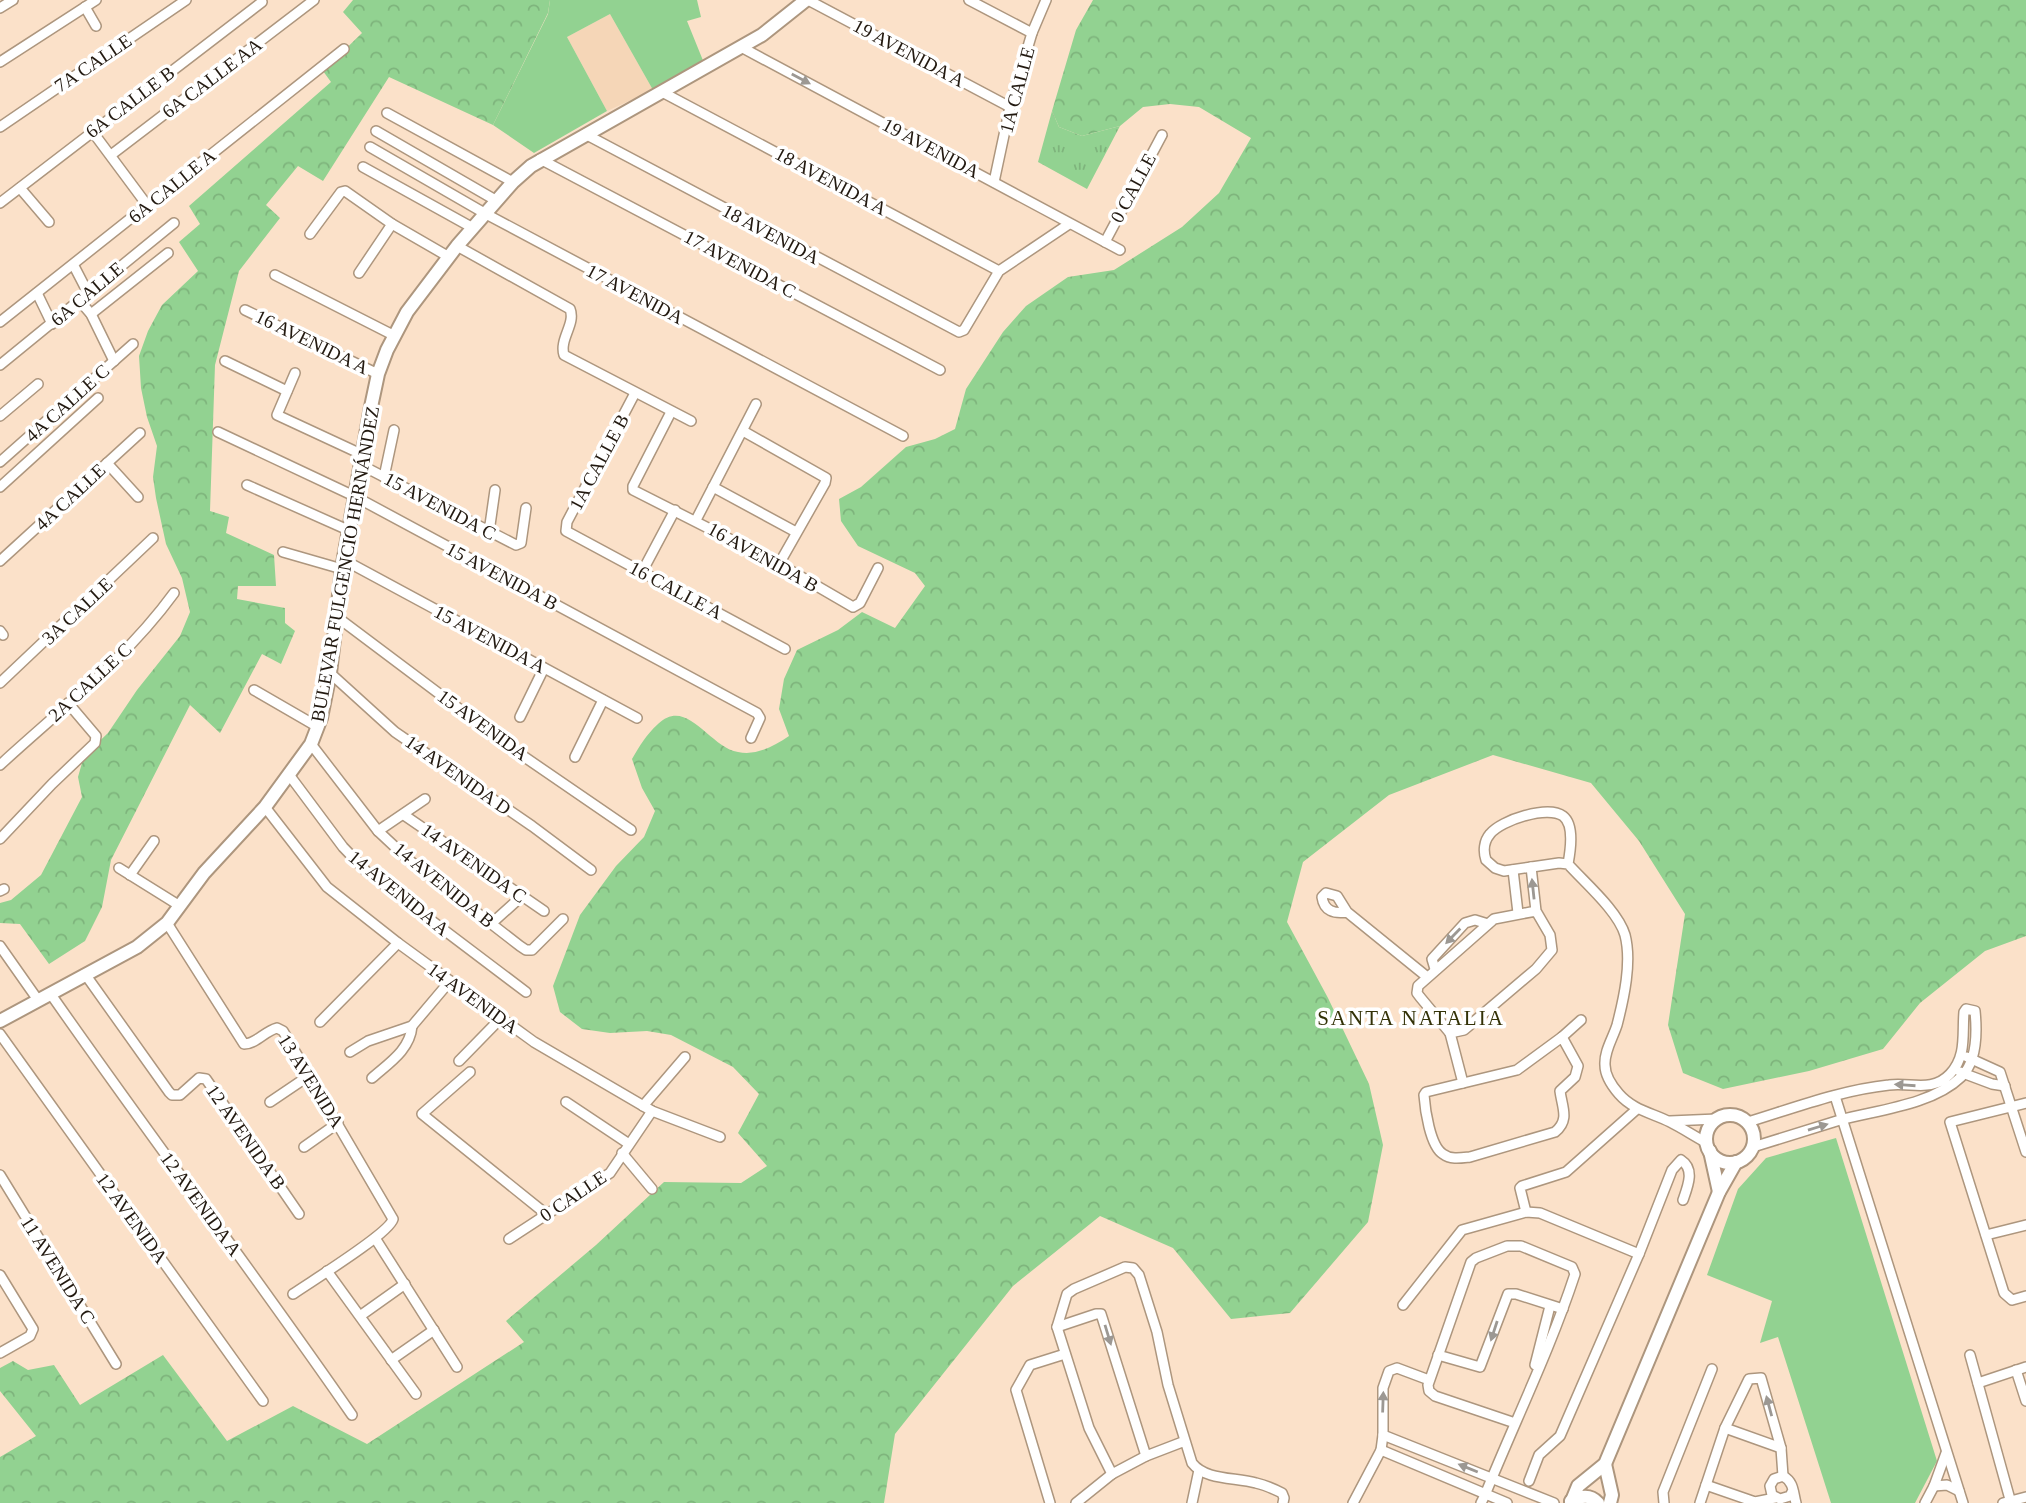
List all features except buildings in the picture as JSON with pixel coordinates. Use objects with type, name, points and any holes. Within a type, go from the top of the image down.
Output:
[{"type":"street","points":[[0,8],[13,0]]},
{"type":"street","points":[[0,62],[96,0]]},
{"type":"street","name":"7A CALLE","points":[[0,127],[186,0]]},
{"type":"street","name":"6A CALLE AA","points":[[111,155],[314,0]]},
{"type":"street","name":"BULEVAR FULGENCIO HERNÁNDEZ","points":[[0,1021],[137,947],[167,923],[204,873],[290,776],[311,744],[318,727],[330,673],[348,530],[378,374],[393,335],[422,290],[496,201],[540,159],[741,47],[807,0]]},
{"type":"street","name":"19 AVENIDA A","points":[[807,0],[1010,107]]},
{"type":"street","points":[[969,0],[1032,33]]},
{"type":"street","name":"1A CALLE","points":[[994,182],[1010,107],[1032,33],[1046,0]]},
{"type":"street","name":"6A CALLE B","points":[[0,203],[262,2]]},
{"type":"street","points":[[85,7],[96,26]]},
{"type":"street","name":"19 AVENIDA","points":[[741,47],[1120,250]]},
{"type":"street","name":"6A CALLE A","points":[[0,322],[74,266],[344,49]]},
{"type":"street","name":"18 AVENIDA A","points":[[662,92],[999,271]]},
{"type":"street","points":[[387,113],[513,183]]},
{"type":"street","points":[[92,131],[147,205]]},
{"type":"street","points":[[376,131],[496,201]]},
{"type":"street","name":"18 AVENIDA","points":[[585,134],[959,332],[964,330],[999,271]]},
{"type":"street","name":"0 CALLE","points":[[1105,242],[1162,135]]},
{"type":"street","name":"17 AVENIDA","points":[[370,147],[486,214],[903,436]]},
{"type":"street","name":"17 AVENIDA C","points":[[540,159],[940,370]]},
{"type":"street","points":[[363,167],[473,228]]},
{"type":"street","points":[[20,188],[49,222]]},
{"type":"street","points":[[310,234],[338,195],[345,191],[392,224],[570,309],[572,316],[562,348],[564,355],[691,421]]},
{"type":"street","name":"6A CALLE","points":[[0,365],[174,223]]},
{"type":"street","points":[[359,273],[392,224]]},
{"type":"street","points":[[999,271],[1069,224]]},
{"type":"street","points":[[91,314],[168,253]]},
{"type":"street","points":[[74,266],[88,293]]},
{"type":"street","points":[[275,275],[393,335]]},
{"type":"street","points":[[37,293],[52,324]]},
{"type":"street","points":[[79,300],[91,314],[114,361]]},
{"type":"street","name":"16 AVENIDA A","points":[[245,310],[378,374]]},
{"type":"street","name":"4A CALLE C","points":[[0,462],[133,344]]},
{"type":"street","points":[[225,361],[287,391],[295,373]]},
{"type":"street","points":[[0,416],[38,384]]},
{"type":"street","name":"15 AVENIDA C","points":[[287,391],[277,415],[360,459],[384,477],[516,545],[520,544],[526,508]]},
{"type":"street","name":"1A CALLE B","points":[[566,531],[568,522],[635,393]]},
{"type":"street","points":[[0,487],[98,398]]},
{"type":"street","points":[[696,520],[756,404]]},
{"type":"street","name":"16 AVENIDA B","points":[[671,412],[633,486],[634,490],[779,564],[853,607],[860,603],[878,568]]},
{"type":"street","points":[[384,477],[394,430]]},
{"type":"street","points":[[743,431],[825,476],[825,483],[779,564]]},
{"type":"street","name":"15 AVENIDA B","points":[[218,432],[354,496],[757,713],[760,718],[751,737]]},
{"type":"street","name":"4A CALLE","points":[[0,561],[140,433]]},
{"type":"street","points":[[107,463],[138,497]]},
{"type":"street","points":[[247,485],[348,530]]},
{"type":"street","points":[[713,487],[796,532]]},
{"type":"street","points":[[489,532],[495,491]]},
{"type":"street","points":[[642,572],[675,510]]},
{"type":"street","name":"16 CALLE A","points":[[566,531],[786,649]]},
{"type":"street","name":"3A CALLE","points":[[0,683],[153,538]]},
{"type":"street","points":[[283,552],[343,564]]},
{"type":"street","name":"15 AVENIDA A","points":[[343,564],[637,718]]},
{"type":"street","name":"2A CALLE C","points":[[0,765],[118,658],[154,620],[174,593]]},
{"type":"street","name":"15 AVENIDA","points":[[337,617],[510,747],[631,830]]},
{"type":"street","points":[[520,717],[544,668]]},
{"type":"street","name":"14 AVENIDA D","points":[[330,673],[396,732],[591,870]]},
{"type":"street","points":[[254,690],[318,727]]},
{"type":"street","points":[[575,757],[603,700]]},
{"type":"street","points":[[0,839],[95,743],[96,736],[68,703]]},
{"type":"street","name":"14 AVENIDA B","points":[[311,744],[378,831],[409,860],[520,946],[532,950],[563,919]]},
{"type":"street","name":"14 AVENIDA A","points":[[290,776],[343,847],[366,871],[526,992]]},
{"type":"street","points":[[378,831],[425,799]]},
{"type":"street","name":"14 AVENIDA","points":[[265,807],[327,887],[397,943],[534,1042],[648,1108],[720,1137]]},
{"type":"street","points":[[1568,864],[1570,846],[1567,821],[1559,814],[1544,813],[1511,820],[1489,835],[1484,849],[1486,860],[1495,868],[1504,871],[1568,864],[1614,916],[1625,937],[1627,964],[1624,994],[1617,1027],[1605,1056],[1605,1069],[1620,1096],[1637,1109],[1668,1121],[1708,1147],[1720,1160],[1736,1162],[1743,1159],[1753,1147],[1895,1107],[1947,1087],[1964,1074],[1971,1059],[1975,1023],[1973,1009],[1966,1009],[1963,1015],[1962,1054],[1954,1069],[1943,1080],[1930,1085],[1892,1084],[1835,1096],[1748,1122]]},
{"type":"street","name":"14 AVENIDA C","points":[[404,815],[544,911]]},
{"type":"street","points":[[130,875],[154,842]]},
{"type":"street","points":[[1450,1032],[1464,1030],[1547,958],[1552,950],[1552,942],[1536,911],[1531,867]]},
{"type":"street","points":[[119,868],[180,906]]},
{"type":"street","points":[[1513,870],[1518,913]]},
{"type":"street","points":[[492,922],[522,896]]},
{"type":"street","points":[[1463,1083],[1450,1032],[1417,993],[1418,986],[1426,976],[1494,919],[1536,911]]},
{"type":"street","points":[[1347,912],[1426,976]]},
{"type":"street","points":[[1435,969],[1432,960],[1465,923],[1475,919],[1488,924]]},
{"type":"street","name":"13 AVENIDA","points":[[167,923],[240,1041],[249,1044],[277,1028],[283,1031],[393,1219],[392,1224],[375,1238]]},
{"type":"street","points":[[320,1022],[397,943]]},
{"type":"street","points":[[0,946],[38,1000]]},
{"type":"street","name":"12 AVENIDA B","points":[[85,974],[169,1093],[173,1096],[180,1095],[199,1078],[206,1079],[299,1214]]},
{"type":"street","points":[[372,1078],[401,1052],[409,1042],[412,1026],[450,981]]},
{"type":"street","name":"12 AVENIDA A","points":[[50,993],[150,1135],[280,1310],[352,1415]]},
{"type":"street","points":[[459,1061],[501,1018]]},
{"type":"street","points":[[1562,1037],[1576,1060],[1578,1072],[1560,1091],[1564,1121],[1561,1127],[1555,1132],[1471,1157],[1457,1158],[1438,1150],[1427,1122],[1424,1095],[1428,1090],[1489,1078],[1522,1068],[1581,1020]]},
{"type":"street","points":[[350,1052],[368,1041],[412,1026]]},
{"type":"street","name":"12 AVENIDA","points":[[0,1034],[263,1401]]},
{"type":"street","points":[[1962,1054],[2000,1072],[2026,1152]]},
{"type":"street","name":"0 CALLE","points":[[509,1239],[610,1173],[648,1108],[685,1056]]},
{"type":"street","points":[[1954,1069],[1992,1084],[2005,1086]]},
{"type":"street","points":[[470,1072],[422,1114],[546,1214]]},
{"type":"street","points":[[270,1102],[310,1075]]},
{"type":"street","points":[[1835,1096],[1964,1503]]},
{"type":"street","points":[[566,1102],[629,1144]]},
{"type":"street","points":[[2026,1102],[1950,1122],[2004,1293],[2012,1300],[2026,1296]]},
{"type":"street","points":[[1526,1212],[1521,1186],[1566,1172],[1637,1109]]},
{"type":"street","points":[[1668,1121],[1717,1119],[1734,1115],[1748,1122],[1754,1134],[1753,1147]]},
{"type":"street","points":[[1717,1119],[1710,1127],[1708,1147],[1719,1192]]},
{"type":"street","points":[[304,1147],[338,1123]]},
{"type":"street","points":[[622,1153],[652,1189]]},
{"type":"street","points":[[1530,1481],[1538,1456],[1560,1437],[1672,1170],[1681,1160],[1690,1173],[1683,1200]]},
{"type":"street","points":[[1571,1502],[1578,1486],[1605,1464],[1719,1192],[1736,1162]]},
{"type":"street","name":"11 AVENIDA C","points":[[0,1175],[116,1364]]},
{"type":"street","points":[[1403,1305],[1462,1230],[1526,1212],[1540,1213],[1639,1254]]},
{"type":"street","points":[[1986,1236],[2026,1225]]},
{"type":"street","points":[[293,1294],[375,1238],[457,1367]]},
{"type":"street","points":[[1483,1499],[1529,1391],[1563,1309],[1575,1274],[1572,1267],[1521,1246],[1507,1246],[1471,1262],[1429,1380],[1429,1391],[1435,1396],[1515,1423]]},
{"type":"street","points":[[1112,1474],[1089,1427],[1057,1327],[1067,1294],[1100,1276],[1125,1267],[1133,1268],[1139,1275],[1149,1301],[1168,1385],[1192,1463],[1199,1470],[1211,1475],[1257,1483],[1282,1493],[1283,1503]]},
{"type":"street","points":[[327,1271],[416,1394]]},
{"type":"street","points":[[0,1275],[3,1289],[33,1329],[30,1336],[0,1353]]},
{"type":"street","points":[[360,1316],[405,1284]]},
{"type":"street","points":[[1438,1355],[1480,1367],[1508,1294],[1516,1294],[1563,1309]]},
{"type":"street","points":[[1529,1391],[1550,1306]]},
{"type":"street","points":[[1057,1327],[1101,1314],[1146,1456]]},
{"type":"street","points":[[391,1360],[434,1330]]},
{"type":"street","points":[[1050,1503],[1016,1390],[1030,1365],[1065,1353]]},
{"type":"street","points":[[1970,1355],[2008,1502],[2026,1497]]},
{"type":"street","points":[[1353,1503],[1381,1450],[1383,1388],[1389,1371],[1397,1368],[1429,1380]]},
{"type":"street","points":[[1978,1383],[2021,1368],[2026,1401]]},
{"type":"street","points":[[1664,1503],[1663,1492],[1712,1369]]},
{"type":"street","points":[[1700,1503],[1726,1429],[1747,1380],[1761,1378],[1780,1448],[1783,1476]]},
{"type":"street","points":[[1726,1429],[1780,1448]]},
{"type":"street","points":[[1383,1434],[1554,1503]]},
{"type":"street","points":[[1076,1503],[1112,1474],[1146,1456],[1185,1441]]},
{"type":"street","points":[[1381,1450],[1483,1499],[1507,1503]]},
{"type":"street","points":[[1925,1503],[1946,1453]]},
{"type":"street","points":[[1605,1464],[1612,1495],[1610,1503]]},
{"type":"street","points":[[1190,1501],[1199,1470]]},
{"type":"street","points":[[1783,1476],[1791,1481],[1796,1503]]},
{"type":"street","points":[[1775,1498],[1770,1486],[1774,1479],[1783,1476]]},
{"type":"street","points":[[1706,1485],[1755,1502],[1784,1499],[1790,1496],[1793,1490]]},
{"type":"street","points":[[1934,1486],[1947,1485],[1959,1490]]},
{"type":"street","points":[[1571,1502],[1584,1496],[1591,1497],[1598,1503]]},
{"type":"shaded area","points":[[610,14],[653,90],[607,111],[567,37]]},
{"type":"green space","points":[[353,0],[550,0],[548,13],[493,125],[389,77],[323,181],[298,166],[266,205],[280,218],[239,271],[215,365],[210,511],[229,517],[226,533],[274,555],[276,586],[238,586],[237,599],[285,608],[285,623],[295,631],[281,664],[262,654],[220,733],[190,705],[111,860],[102,907],[85,941],[49,964],[20,924],[0,923],[0,903],[11,900],[41,875],[82,797],[78,777],[84,756],[108,733],[137,690],[180,636],[190,612],[182,578],[166,544],[156,498],[153,477],[157,446],[141,388],[139,356],[162,305],[198,271],[179,242],[200,224],[189,206],[331,82],[323,71],[362,33],[343,12]]},
{"type":"green space","points":[[550,0],[697,0],[701,17],[687,21],[704,63],[653,90],[610,14],[567,37],[607,111],[534,153],[493,125],[548,14]]},
{"type":"green space","points":[[1093,0],[2026,0],[2026,936],[1985,951],[1920,1003],[1883,1049],[1809,1071],[1723,1089],[1683,1073],[1668,1025],[1685,914],[1639,841],[1591,783],[1493,755],[1389,795],[1303,862],[1287,922],[1328,998],[1369,1084],[1383,1145],[1368,1222],[1290,1313],[1231,1319],[1173,1248],[1100,1216],[1013,1286],[895,1434],[884,1503],[0,1503],[0,1457],[36,1436],[0,1391],[0,1368],[13,1361],[28,1370],[54,1365],[80,1405],[163,1355],[227,1441],[293,1406],[367,1444],[524,1342],[506,1321],[596,1245],[664,1182],[741,1183],[767,1166],[738,1133],[759,1094],[733,1067],[671,1035],[647,1031],[610,1033],[582,1029],[560,1012],[553,986],[580,915],[616,866],[644,837],[655,811],[642,788],[632,759],[654,728],[669,717],[679,716],[688,719],[717,742],[738,752],[752,753],[771,747],[789,736],[779,709],[784,679],[797,650],[838,630],[862,612],[895,628],[925,586],[915,573],[858,546],[841,521],[839,499],[861,487],[906,447],[935,439],[955,429],[966,389],[1003,332],[1026,306],[1068,277],[1114,270],[1182,227],[1219,193],[1251,138],[1199,107],[1170,104],[1143,107],[1120,126],[1082,136],[1059,127],[1052,111],[1076,30]]},
{"type":"green space","points":[[1052,111],[1059,127],[1082,136],[1120,126],[1087,189],[1038,162]]},
{"type":"green space","points":[[1836,1138],[1937,1461],[1915,1503],[1831,1503],[1778,1337],[1760,1343],[1772,1301],[1707,1275],[1738,1189],[1766,1158]]},
{"type":"district","name":"SANTA NATALIA","points":[[1411,1018]]}]
